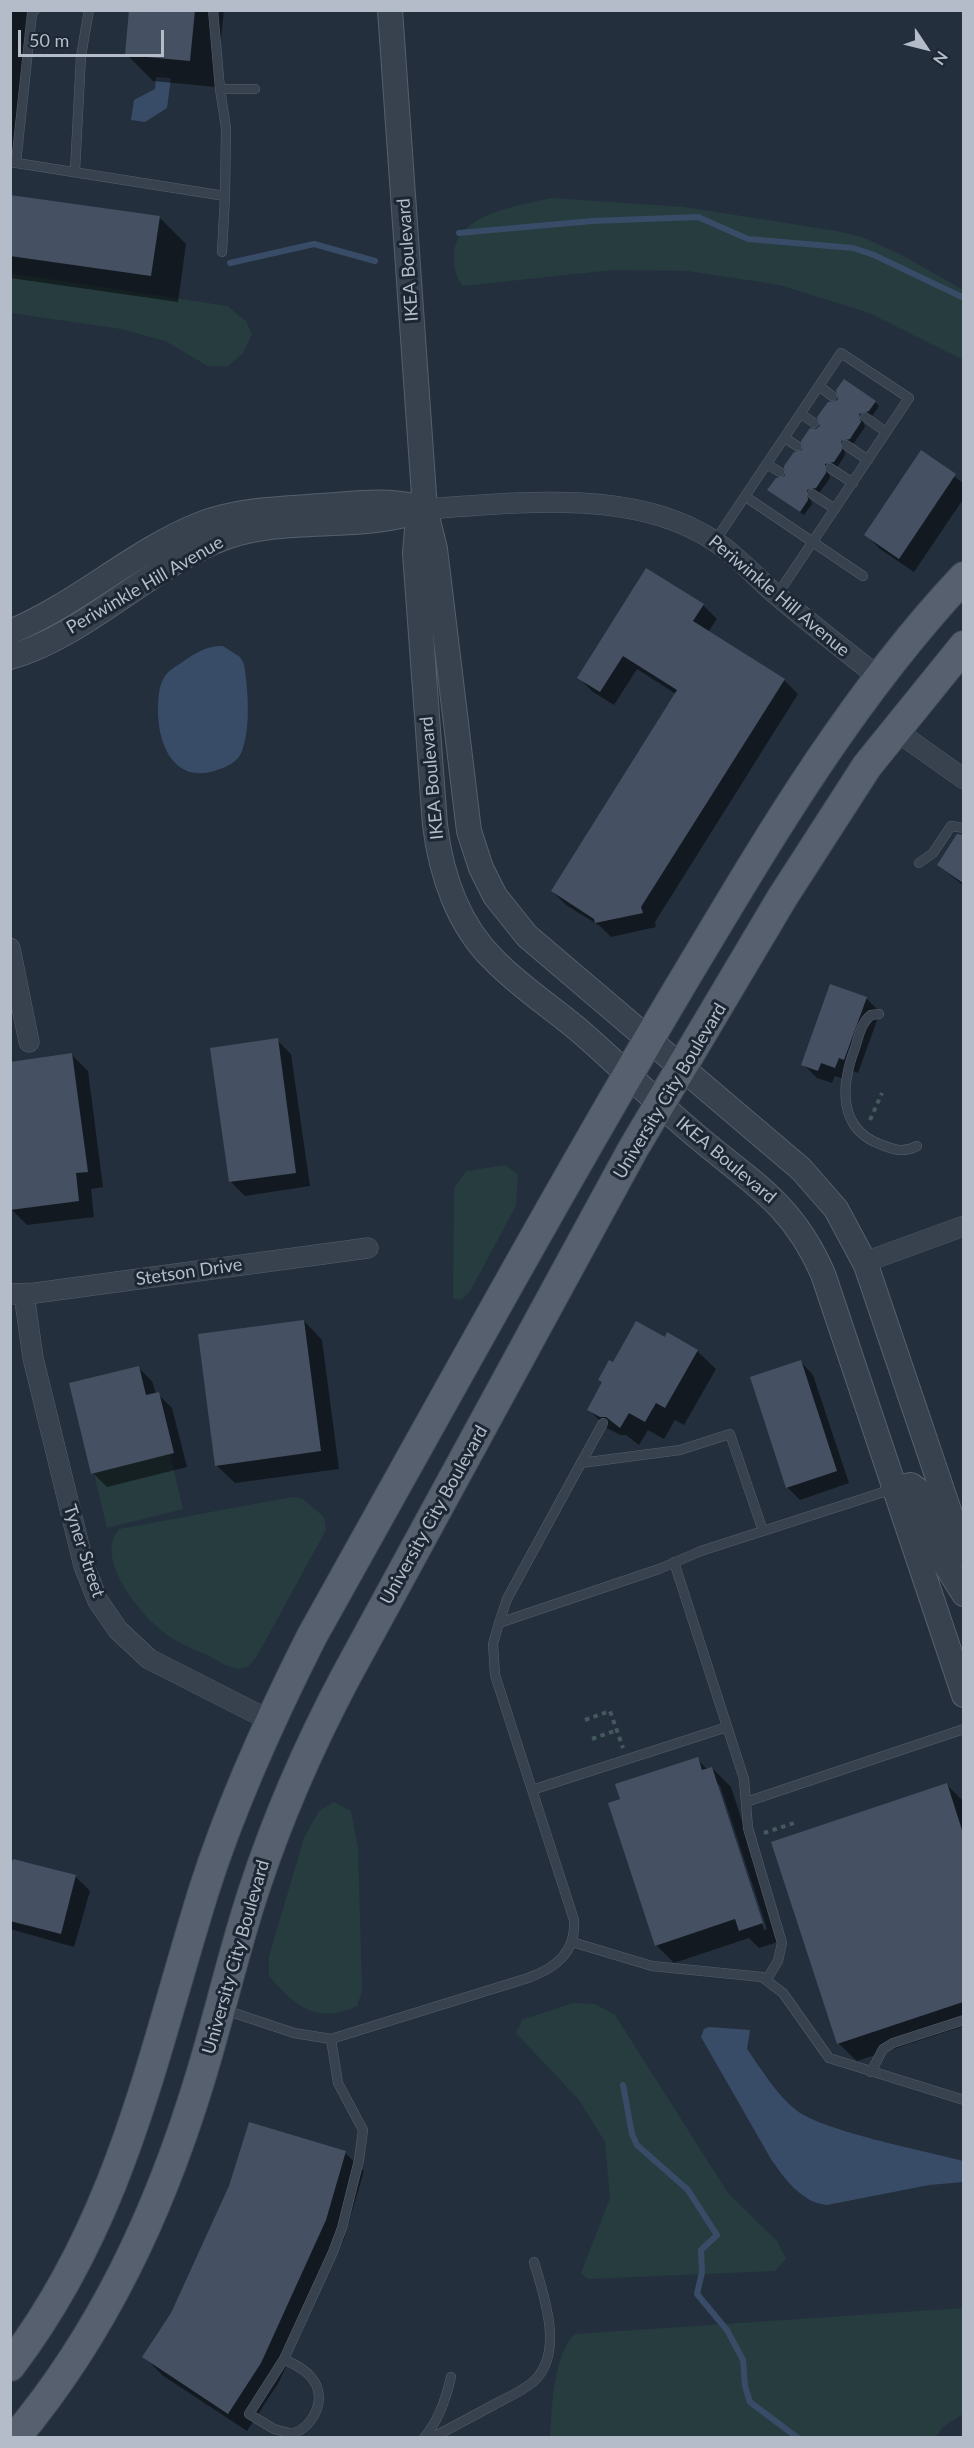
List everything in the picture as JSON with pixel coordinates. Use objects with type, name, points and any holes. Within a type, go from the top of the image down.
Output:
[{"type":"main road","points":[[10,2366],[35,2334],[69,2278],[99,2219],[123,2158],[221,1839],[269,1720],[318,1626],[628,1075],[784,815],[910,638],[963,578]]},
{"type":"main road","name":"University City Boulevard","points":[[15,2438],[56,2386],[82,2348],[126,2271],[170,2168],[264,1858],[325,1715],[633,1149],[822,833],[895,730],[963,646]]},
{"type":"street","name":"IKEA Boulevard","points":[[390,10],[425,509],[435,549],[466,808],[481,868],[503,910],[528,936],[813,1181],[841,1217],[865,1262],[963,1555]]},
{"type":"street","name":"Periwinkle Hill Avenue","points":[[10,633],[39,619],[184,532],[226,516],[371,502],[395,503],[425,509]]},
{"type":"street","name":"Periwinkle Hill Avenue","points":[[10,657],[51,640],[198,550],[230,536],[272,529],[383,520],[425,509],[534,503],[606,504],[672,519],[715,541],[777,595],[880,678]]},
{"type":"street","name":"IKEA Boulevard","points":[[425,509],[417,530],[415,553],[418,604],[435,825],[439,854],[449,887],[474,938],[495,962],[581,1032],[660,1104],[766,1191],[793,1220],[807,1242],[823,1274],[963,1695]]},
{"type":"street","points":[[895,730],[963,779]]},
{"type":"street","points":[[10,948],[16,999],[29,1042]]},
{"type":"street","points":[[865,1262],[963,1226]]},
{"type":"street","name":"Stetson Drive","points":[[17,1294],[368,1248]]},
{"type":"street","name":"Tyner Street","points":[[17,1294],[84,1566],[98,1601],[118,1630],[149,1659],[269,1720]]},
{"type":"street","points":[[893,1489],[911,1485],[919,1491],[940,1556],[963,1594]]},
{"type":"lane","points":[[35,10],[32,13],[13,162],[225,196]]},
{"type":"lane","points":[[75,171],[81,56],[90,10]]},
{"type":"lane","points":[[213,10],[226,128],[222,252]]},
{"type":"lane","points":[[220,89],[255,89]]},
{"type":"lane","points":[[715,541],[842,353],[909,398],[777,595]]},
{"type":"lane","points":[[819,387],[832,396]]},
{"type":"lane","points":[[801,414],[814,423]]},
{"type":"lane","points":[[864,417],[886,432]]},
{"type":"lane","points":[[785,438],[798,446]]},
{"type":"lane","points":[[846,445],[868,460]]},
{"type":"lane","points":[[768,465],[780,472]]},
{"type":"lane","points":[[830,468],[853,483]]},
{"type":"lane","points":[[812,494],[835,509]]},
{"type":"lane","points":[[746,497],[863,576]]},
{"type":"lane","points":[[919,863],[933,853],[951,826],[963,828]]},
{"type":"lane","points":[[879,1014],[871,1015],[864,1022],[846,1070],[844,1087],[847,1109],[860,1133],[874,1142],[903,1151],[917,1146]]},
{"type":"lane","points":[[220,2008],[294,2033],[331,2039],[543,1973],[557,1965],[572,1942],[574,1928],[572,1912],[495,1675],[493,1644],[507,1599],[603,1423]]},
{"type":"lane","points":[[581,1464],[680,1450],[730,1434],[764,1531]]},
{"type":"lane","points":[[499,1623],[893,1489]]},
{"type":"lane","points":[[674,1562],[744,1779],[748,1828],[782,1943],[782,1953],[767,1979]]},
{"type":"lane","points":[[532,1790],[727,1727]]},
{"type":"lane","points":[[746,1802],[963,1729]]},
{"type":"lane","points":[[572,1942],[652,1966],[757,1975],[767,1979],[783,1993],[824,2053],[836,2061],[963,2100]]},
{"type":"lane","points":[[871,2073],[883,2049],[893,2043],[963,2020]]},
{"type":"lane","points":[[284,2359],[311,2377],[320,2395],[319,2403],[309,2424],[293,2434],[274,2429],[249,2414],[284,2359],[342,2228],[363,2139],[361,2123],[338,2083],[331,2039]]},
{"type":"lane","points":[[431,2438],[520,2391],[541,2372],[546,2361],[549,2338],[544,2295],[534,2262]]},
{"type":"lane","points":[[424,2438],[433,2426],[446,2398],[451,2377]]},
{"type":"path","points":[[870,1120],[882,1093]]},
{"type":"path","points":[[585,1720],[610,1711],[627,1760]]},
{"type":"path","points":[[592,1739],[617,1730]]},
{"type":"path","points":[[762,1834],[794,1823]]},
{"type":"green space","points":[[551,198],[684,207],[862,237],[902,255],[963,290],[963,360],[869,313],[780,285],[688,271],[612,270],[463,286],[458,279],[454,256],[457,241],[465,230],[491,214]]},
{"type":"green space","points":[[10,273],[227,306],[246,321],[252,334],[243,353],[228,366],[208,366],[165,341],[121,329],[11,313]]},
{"type":"green space","points":[[506,1165],[518,1175],[516,1206],[470,1291],[461,1300],[453,1298],[454,1188],[466,1171]]},
{"type":"green space","points":[[170,1454],[183,1509],[107,1528],[94,1473]]},
{"type":"green space","points":[[292,1497],[303,1499],[324,1517],[326,1530],[251,1664],[239,1669],[235,1668],[172,1638],[149,1618],[125,1589],[112,1556],[112,1542],[119,1529]]},
{"type":"green space","points":[[334,1802],[351,1811],[358,1848],[362,1991],[357,2006],[330,2014],[308,2009],[288,1996],[269,1976],[269,1956],[304,1838],[319,1811]]},
{"type":"green space","points":[[573,2003],[595,2004],[615,2015],[728,2193],[777,2241],[786,2259],[775,2271],[588,2279],[581,2273],[610,2198],[605,2142],[579,2100],[516,2033],[522,2020]]},
{"type":"green space","points":[[963,2308],[963,2414],[943,2427],[936,2437],[550,2437],[558,2368],[562,2354],[575,2334]]},
{"type":"water","points":[[156,77],[171,78],[167,108],[145,122],[131,120],[134,100],[155,89]]},
{"type":"water","points":[[223,646],[240,657],[244,664],[248,708],[245,741],[240,755],[228,766],[202,773],[190,772],[171,758],[165,747],[158,721],[160,688],[167,673],[199,651]]},
{"type":"water","points":[[709,2027],[750,2030],[747,2049],[789,2104],[809,2118],[851,2133],[963,2161],[963,2182],[929,2185],[827,2205],[810,2200],[788,2181],[771,2159],[701,2037],[704,2029]]},
{"type":"building","points":[[129,10],[195,10],[190,61],[125,55]]},
{"type":"building","points":[[10,195],[160,216],[151,276],[10,256]]},
{"type":"building","points":[[844,379],[876,401],[869,411],[859,414],[861,422],[850,439],[841,441],[842,450],[834,462],[825,464],[826,473],[816,488],[807,490],[808,500],[800,512],[767,490],[776,478],[785,476],[784,466],[794,452],[802,450],[801,441],[810,428],[816,429],[820,426],[817,417],[828,402],[838,400],[836,390]]},
{"type":"building","points":[[921,450],[956,474],[899,559],[864,535]]},
{"type":"building","points":[[646,568],[704,604],[693,621],[785,679],[641,907],[643,913],[595,923],[594,919],[551,891],[677,690],[623,656],[600,692],[577,678]]},
{"type":"building","points":[[957,834],[963,835],[963,883],[937,865]]},
{"type":"building","points":[[830,984],[867,997],[844,1060],[839,1058],[835,1068],[821,1063],[818,1071],[801,1065]]},
{"type":"building","points":[[278,1038],[296,1173],[229,1182],[210,1048]]},
{"type":"building","points":[[72,1053],[88,1172],[76,1173],[79,1201],[10,1210],[10,1062]]},
{"type":"building","points":[[304,1320],[321,1451],[215,1466],[198,1334]]},
{"type":"building","points":[[636,1321],[665,1337],[667,1332],[698,1350],[665,1408],[656,1403],[645,1422],[629,1413],[620,1428],[606,1417],[600,1417],[587,1410],[602,1382],[598,1380],[609,1360],[613,1362]]},
{"type":"building","points":[[801,1360],[837,1471],[786,1488],[750,1377]]},
{"type":"building","points":[[139,1366],[146,1395],[159,1392],[174,1453],[91,1474],[69,1383]]},
{"type":"building","points":[[698,1757],[702,1770],[712,1767],[763,1923],[739,1931],[735,1919],[655,1946],[608,1803],[620,1799],[615,1784]]},
{"type":"building","points":[[947,1783],[963,1833],[963,2002],[837,2044],[771,1842]]},
{"type":"building","points":[[13,1859],[76,1875],[61,1934],[10,1921],[10,1870]]},
{"type":"building","points":[[249,2122],[346,2151],[326,2220],[261,2363],[228,2414],[142,2357],[171,2313],[229,2186]]},
{"type":"waterway","points":[[459,233],[592,221],[698,217],[748,239],[853,248],[874,255],[964,298]]},
{"type":"waterway","points":[[230,263],[314,244],[375,261]]},
{"type":"waterway","points":[[623,2085],[632,2134],[637,2145],[688,2190],[717,2235],[701,2250],[702,2272],[697,2294],[727,2330],[743,2360],[745,2386],[750,2402],[798,2438]]}]
